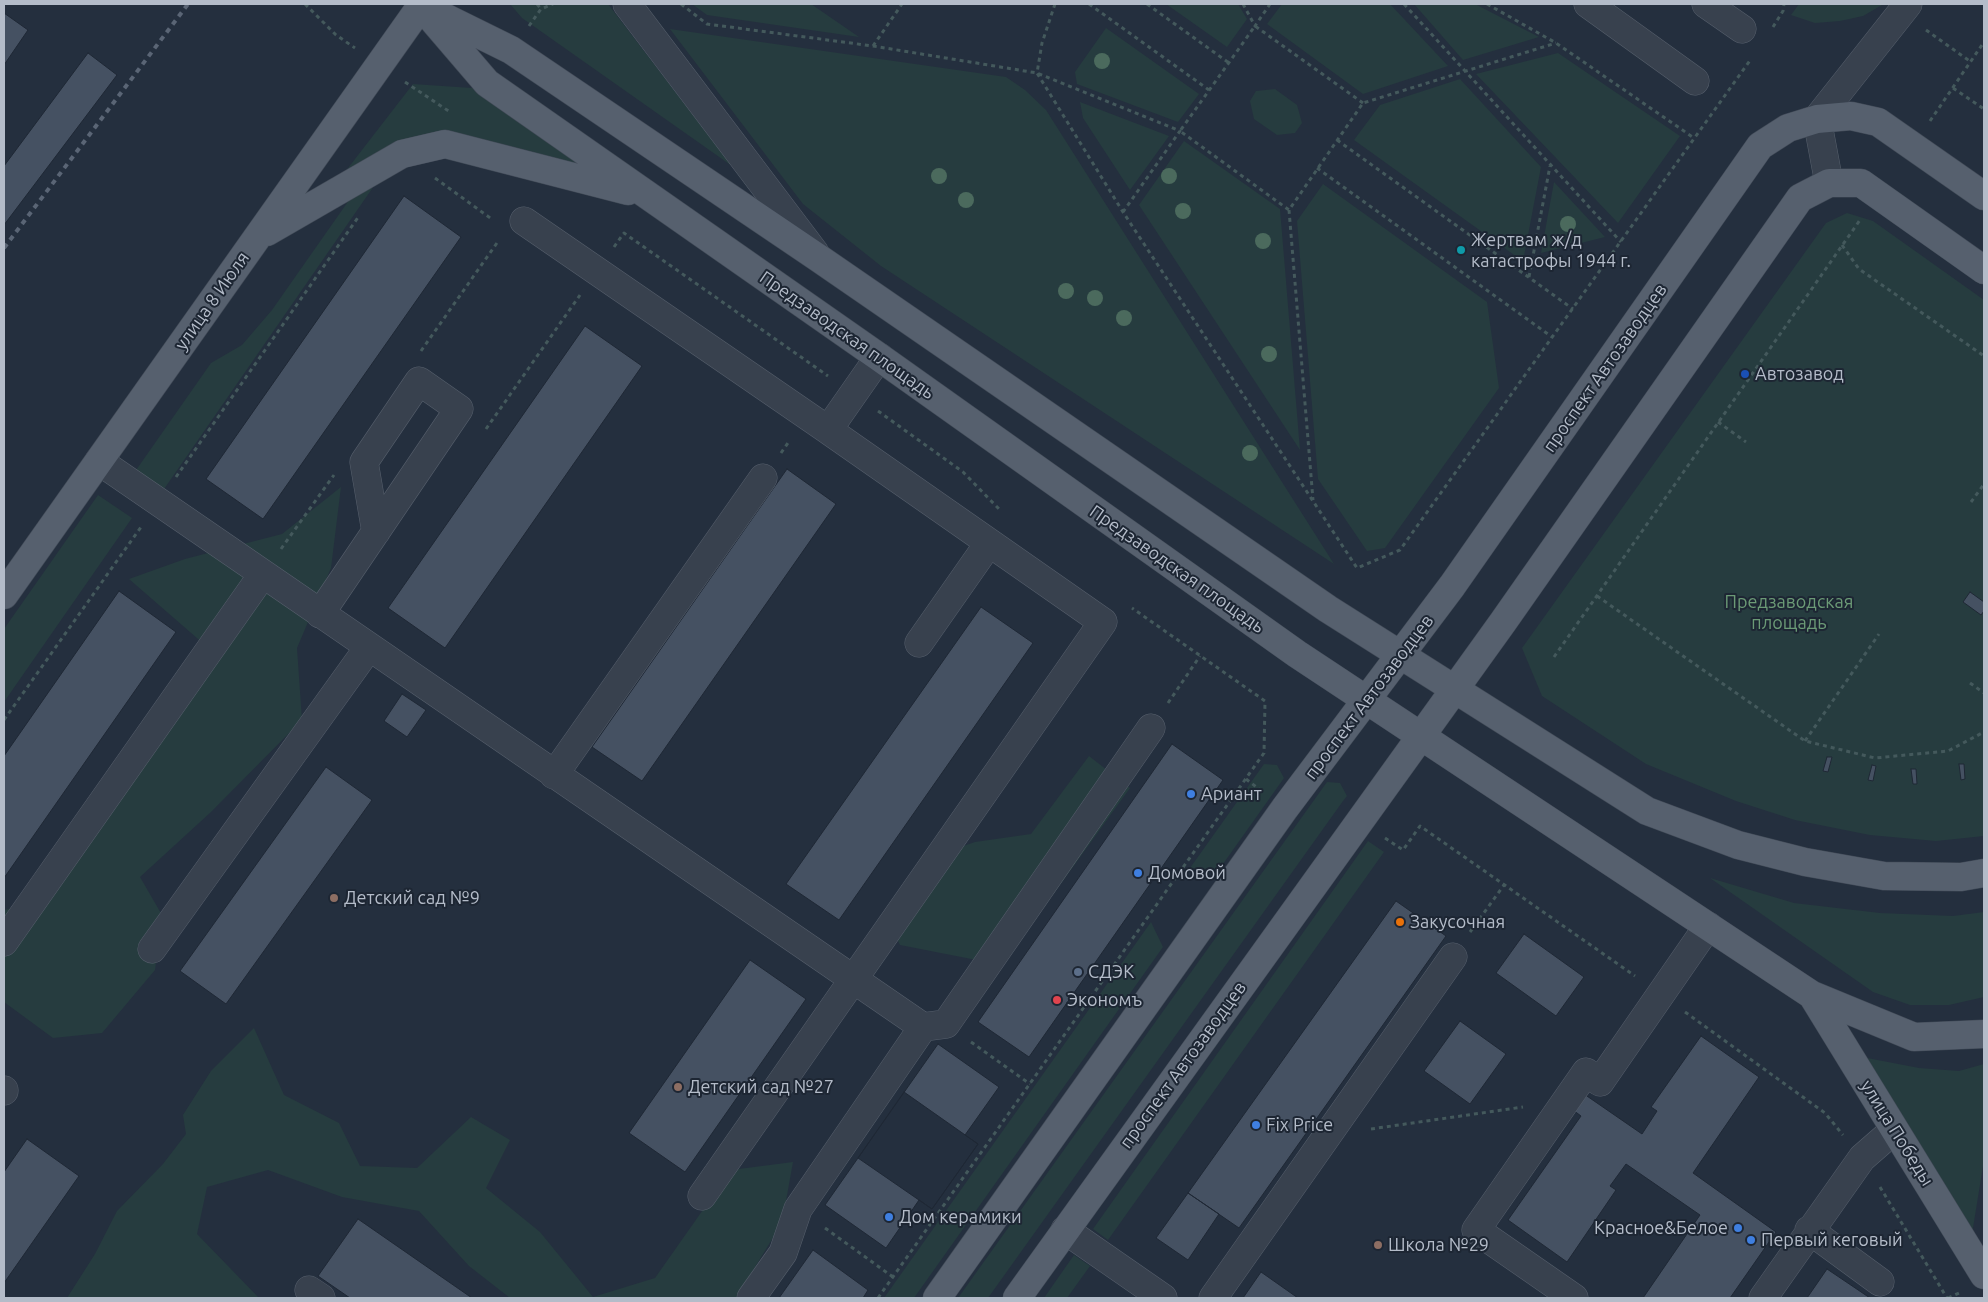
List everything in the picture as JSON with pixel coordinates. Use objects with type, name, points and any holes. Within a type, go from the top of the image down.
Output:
[{"type":"main road","points":[[421,5],[510,50],[817,256],[1328,609],[1647,811],[1738,845],[1805,862],[1884,876],[1961,877],[1984,873]]},
{"type":"main road","name":"Предзаводская площадь","points":[[421,5],[487,83],[880,357],[1289,648],[1812,995],[1914,1037],[1984,1034]]},
{"type":"main road","name":"улица 8 Июля","points":[[4,595],[421,5]]},
{"type":"main road","name":"проспект Автозаводцев","points":[[938,1298],[1280,816],[1458,578],[1760,146],[1788,128],[1817,119],[1851,116],[1878,122],[1984,196]]},
{"type":"main road","points":[[257,238],[402,154],[445,144],[585,178],[651,198]]},
{"type":"main road","points":[[1829,183],[1861,183],[1984,270]]},
{"type":"main road","name":"проспект Автозаводцев","points":[[1017,1298],[1454,689],[1800,198],[1829,183]]},
{"type":"main road","name":"улица Победы","points":[[1812,995],[1894,1130],[1983,1269]]},
{"type":"lane","points":[[627,4],[817,256]]},
{"type":"lane","points":[[1588,4],[1695,80]]},
{"type":"lane","points":[[1706,4],[1742,29]]},
{"type":"lane","points":[[1829,183],[1817,119],[1905,8]]},
{"type":"lane","points":[[524,221],[1104,622],[702,1196]]},
{"type":"lane","points":[[828,430],[880,357]]},
{"type":"lane","points":[[320,614],[376,532],[459,409],[419,381],[364,462],[376,532]]},
{"type":"lane","points":[[99,461],[853,980],[934,1026]]},
{"type":"lane","points":[[554,775],[763,478]]},
{"type":"lane","points":[[919,643],[989,543]]},
{"type":"lane","points":[[4,942],[263,574]]},
{"type":"lane","points":[[152,950],[369,647]]},
{"type":"lane","points":[[751,1298],[783,1253],[798,1209],[1151,728]]},
{"type":"lane","points":[[1574,1298],[1476,1230],[1586,1072],[1600,1082],[1708,926]]},
{"type":"lane","points":[[1214,1298],[1453,958]]},
{"type":"lane","points":[[1763,1298],[1809,1230],[1862,1158],[1894,1130]]},
{"type":"lane","points":[[1065,1230],[1163,1298]]},
{"type":"lane","points":[[1809,1230],[1880,1282]]},
{"type":"path","points":[[537,4],[541,9]]},
{"type":"path","points":[[681,4],[708,24],[873,46],[1037,73],[1180,131],[1289,210]]},
{"type":"path","points":[[873,46],[902,4]]},
{"type":"path","points":[[1055,4],[1042,43],[1037,73],[1123,212],[1357,568],[1400,550],[1734,83]]},
{"type":"path","points":[[1089,4],[1209,90]]},
{"type":"path","points":[[1147,4],[1229,63]]},
{"type":"path","points":[[1243,4],[1255,26],[1362,103]]},
{"type":"path","points":[[1123,212],[1270,4]]},
{"type":"path","points":[[1404,4],[1621,242]]},
{"type":"path","points":[[1487,4],[1556,43],[1694,138]]},
{"type":"path","points":[[1783,11],[1784,4]]},
{"type":"path","points":[[1905,8],[1970,62]]},
{"type":"path","points":[[1912,146],[1984,42]]},
{"type":"path","points":[[1313,502],[1289,210],[1362,103],[1556,43]]},
{"type":"path","points":[[1953,88],[1984,109]]},
{"type":"path","points":[[1337,140],[1573,309]]},
{"type":"path","points":[[1529,278],[1550,165]]},
{"type":"path","points":[[1318,168],[1552,337]]},
{"type":"path","points":[[1554,657],[1878,195]]},
{"type":"path","points":[[1842,245],[1860,269],[1984,356]]},
{"type":"path","points":[[1718,422],[1746,442]]},
{"type":"path","points":[[763,478],[791,438],[812,453],[828,430]]},
{"type":"path","points":[[1971,502],[1984,484]]},
{"type":"path","points":[[1597,596],[1805,741],[1876,758],[1948,751],[1984,732]]},
{"type":"path","points":[[1805,741],[1879,634]]},
{"type":"path","points":[[1151,728],[1200,656]]},
{"type":"path","points":[[1970,683],[1984,693]]},
{"type":"path","points":[[878,1298],[1264,753],[1265,701]]},
{"type":"path","points":[[1246,780],[1253,785]]},
{"type":"path","points":[[1383,836],[1403,850],[1420,826],[1661,994],[1825,1113],[1862,1158],[1947,1298]]},
{"type":"path","points":[[1453,958],[1504,885]]},
{"type":"path","points":[[934,1026],[1030,1084]]},
{"type":"path","points":[[1328,1135],[1567,1100]]},
{"type":"path","points":[[798,1209],[893,1277]]},
{"type":"green space","points":[[510,4],[608,4],[732,166],[522,18]]},
{"type":"green space","points":[[692,4],[811,4],[859,37],[707,15]]},
{"type":"green space","points":[[1166,4],[1238,4],[1247,19],[1227,47]]},
{"type":"green space","points":[[1282,4],[1390,4],[1448,66],[1363,94],[1267,24]]},
{"type":"green space","points":[[1414,4],[1475,4],[1539,37],[1463,60]]},
{"type":"green space","points":[[1799,4],[1882,5],[1863,16],[1840,21],[1815,23],[1791,15]]},
{"type":"green space","points":[[1106,28],[1199,94],[1178,122],[1077,84],[1075,72]]},
{"type":"green space","points":[[670,29],[1006,77],[1025,90],[1046,110],[1334,564],[881,266],[803,204]]},
{"type":"green space","points":[[1558,53],[1680,136],[1618,223],[1476,74]]},
{"type":"green space","points":[[1460,79],[1541,167],[1524,256],[1517,257],[1354,140],[1380,105]]},
{"type":"green space","points":[[413,84],[472,88],[602,174],[471,140],[338,181]]},
{"type":"green space","points":[[1275,89],[1297,105],[1302,123],[1295,133],[1277,135],[1254,119],[1250,101],[1256,91]]},
{"type":"green space","points":[[1080,102],[1169,136],[1130,190],[1083,118]]},
{"type":"green space","points":[[1184,141],[1280,209],[1300,450],[1139,205]]},
{"type":"green space","points":[[1554,182],[1605,237],[1541,253]]},
{"type":"green space","points":[[376,183],[162,492],[134,473],[211,363],[242,345],[272,310],[354,193]]},
{"type":"green space","points":[[1323,184],[1487,302],[1499,388],[1385,548],[1367,551],[1318,479],[1297,221]]},
{"type":"green space","name":"Предзаводская площадь","points":[[1847,213],[1873,221],[1984,300],[1984,836],[1936,841],[1870,835],[1795,820],[1736,801],[1646,764],[1542,696],[1522,648],[1826,223]]},
{"type":"green space","points":[[341,487],[331,568],[297,648],[302,720],[211,812],[140,877],[162,915],[155,970],[102,1033],[53,1038],[4,1002],[4,910],[35,903],[213,652],[129,579],[185,559],[282,534]]},
{"type":"green space","points":[[98,495],[132,518],[4,702],[4,629]]},
{"type":"green space","points":[[1089,756],[1130,788],[1002,965],[900,945],[887,918],[932,857],[975,842],[1031,834]]},
{"type":"green space","points":[[1264,764],[1277,765],[1284,778],[1218,871],[1190,868]]},
{"type":"green space","points":[[1327,782],[1340,783],[1347,796],[988,1298],[958,1298]]},
{"type":"green space","points":[[1368,841],[1384,852],[1108,1240],[1093,1229]]},
{"type":"green space","points":[[1710,878],[1794,903],[1880,913],[1953,916],[1984,912],[1984,997],[1949,1005],[1910,1005],[1873,992]]},
{"type":"green space","points":[[1151,922],[1163,947],[914,1298],[884,1298]]},
{"type":"green space","points":[[254,1028],[284,1095],[339,1123],[360,1166],[417,1168],[471,1117],[510,1140],[486,1188],[540,1232],[593,1297],[655,1278],[731,1170],[793,1162],[782,1223],[736,1298],[510,1298],[469,1266],[419,1211],[342,1197],[268,1170],[207,1187],[197,1234],[259,1298],[67,1298],[95,1254],[117,1211],[163,1164],[186,1134],[183,1115],[211,1071]]},
{"type":"green space","points":[[1862,1057],[1919,1068],[1959,1071],[1984,1064],[1984,1160],[1972,1234]]},
{"type":"green space","points":[[1074,1255],[1090,1266],[1067,1298],[1044,1298]]},
{"type":"building","points":[[4,13],[28,30],[4,65]]},
{"type":"building","points":[[88,53],[117,75],[4,225],[4,166]]},
{"type":"building","points":[[404,196],[461,237],[263,519],[206,479]]},
{"type":"building","points":[[585,326],[642,366],[445,648],[388,608]]},
{"type":"building","points":[[787,469],[836,504],[642,781],[592,747]]},
{"type":"building","points":[[119,591],[176,632],[4,878],[4,756]]},
{"type":"building","points":[[1970,592],[1984,602],[1984,611],[1981,615],[1963,602]]},
{"type":"building","points":[[981,607],[1033,643],[839,920],[786,884]]},
{"type":"building","points":[[402,694],[426,710],[407,737],[384,721]]},
{"type":"building","points":[[1172,744],[1223,780],[1029,1057],[978,1022]]},
{"type":"building","points":[[1827,757],[1832,757],[1828,772],[1823,771]]},
{"type":"building","points":[[1959,764],[1964,764],[1965,779],[1961,780]]},
{"type":"building","points":[[1872,765],[1876,766],[1873,781],[1868,780]]},
{"type":"building","points":[[326,767],[372,800],[226,1004],[180,971]]},
{"type":"building","points":[[1911,769],[1916,769],[1917,784],[1913,784]]},
{"type":"building","points":[[1396,901],[1446,936],[1239,1228],[1188,1193]]},
{"type":"building","points":[[1524,934],[1584,977],[1556,1016],[1496,973]]},
{"type":"building","points":[[750,960],[806,999],[685,1172],[629,1133]]},
{"type":"building","points":[[1460,1021],[1506,1054],[1470,1104],[1424,1071]]},
{"type":"building","points":[[1701,1036],[1759,1077],[1693,1173],[1776,1232],[1730,1298],[1643,1298],[1700,1215],[1626,1164],[1610,1186],[1616,1190],[1567,1262],[1508,1220],[1581,1116],[1573,1110],[1584,1094],[1642,1134],[1657,1111],[1651,1107]]},
{"type":"building","points":[[938,1044],[999,1087],[965,1135],[978,1144],[932,1209],[919,1200],[886,1248],[825,1205]]},
{"type":"building","points":[[904,1092],[978,1144],[932,1209],[858,1158]]},
{"type":"building","points":[[27,1139],[79,1176],[4,1283],[4,1172]]},
{"type":"building","points":[[1188,1193],[1219,1214],[1188,1260],[1156,1238]]},
{"type":"building","points":[[358,1219],[472,1298],[350,1298],[318,1276]]},
{"type":"building","points":[[813,1250],[868,1290],[863,1298],[779,1298]]},
{"type":"building","points":[[1827,1269],[1870,1298],[1807,1298]]},
{"type":"building","points":[[1261,1272],[1298,1298],[1243,1298]]},
{"type":"railway","points":[[4,248],[188,4]]},
{"type":"place","name":"Жертвам ж/д катастрофы 1944 г.","points":[[1461,250]]},
{"type":"place","name":"Автозавод","points":[[1745,374]]},
{"type":"place","name":"Ариант","points":[[1191,794]]},
{"type":"place","name":"Домовой","points":[[1138,873]]},
{"type":"place","name":"Детский сад №9","points":[[334,898]]},
{"type":"place","name":"Закусочная","points":[[1400,922]]},
{"type":"place","name":"СДЭК","points":[[1078,972]]},
{"type":"place","name":"Экономъ","points":[[1057,1000]]},
{"type":"place","name":"Детский сад №27","points":[[678,1087]]},
{"type":"place","name":"Fix Price","points":[[1256,1125]]},
{"type":"place","name":"Дом керамики","points":[[889,1217]]},
{"type":"place","name":"Красное&Белое","points":[[1738,1228]]},
{"type":"place","name":"Первый кеговый","points":[[1751,1240]]},
{"type":"place","name":"Школа №29","points":[[1378,1245]]}]
